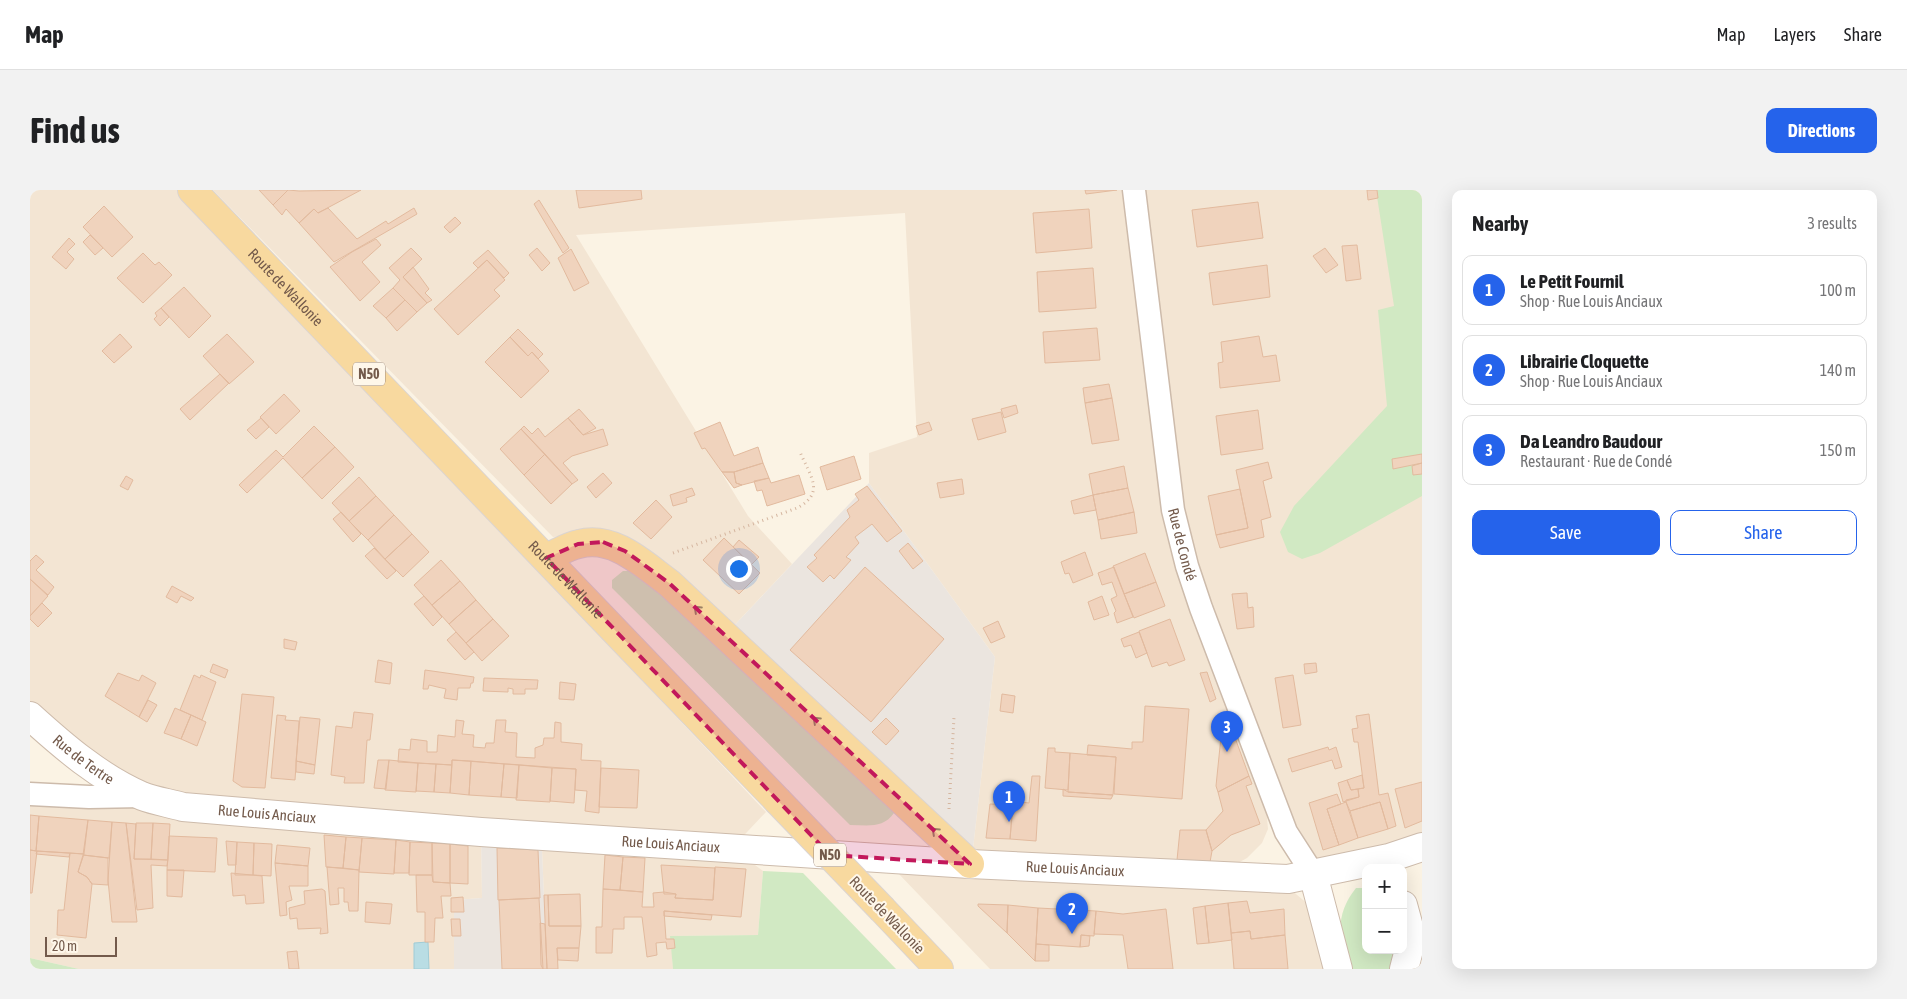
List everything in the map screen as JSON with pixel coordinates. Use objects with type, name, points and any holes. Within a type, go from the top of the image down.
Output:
[{"type":"main road","name":"Route de Wallonie","points":[[192,190],[939,969]]},
{"type":"main road","points":[[546,558],[578,544],[603,542],[625,551],[669,584],[970,864]]},
{"type":"street","name":"Rue de Condé","points":[[1134,190],[1173,510],[1178,537],[1202,608],[1286,832],[1313,874]]},
{"type":"street","name":"Rue de Tertre","points":[[30,716],[76,756],[108,778],[142,796]]},
{"type":"street","name":"Rue Louis Anciaux","points":[[30,794],[89,797],[142,796],[183,807],[481,832],[970,864],[1288,879],[1390,863],[1422,847]]},
{"type":"street","points":[[1313,874],[1338,969]]},
{"type":"street","points":[[1404,909],[1412,938],[1404,969]]},
{"type":"path","points":[[647,567],[666,556],[809,502],[814,495],[814,485],[800,452]]},
{"type":"path","points":[[942,838],[950,807],[954,717]]},
{"type":"highlighted area","points":[[603,542],[625,551],[669,583],[970,864],[830,855],[546,558],[578,544]]},
{"type":"shaded area","points":[[30,190],[192,190],[536,568],[766,812],[732,848],[763,871],[758,935],[671,936],[673,969],[547,969],[542,849],[481,832],[482,898],[454,900],[454,969],[79,969],[30,958],[30,795],[179,807],[30,716]]},
{"type":"shaded area","points":[[213,190],[1422,190],[1422,835],[1327,863],[1319,861],[1281,801],[1266,807],[1268,829],[1262,843],[1247,858],[1227,869],[972,857],[995,657],[869,483],[869,453],[917,437],[905,213],[576,235],[748,516],[792,564],[729,631],[602,531],[553,537]]},
{"type":"shaded area","points":[[869,483],[995,657],[972,857],[729,631]]},
{"type":"shaded area","points":[[481,832],[542,849],[547,969],[454,969],[454,900],[482,898]]},
{"type":"shaded area","points":[[897,872],[1290,889],[1309,905],[1325,969],[990,969]]},
{"type":"green space","points":[[1376,190],[1422,190],[1422,496],[1320,553],[1302,559],[1288,552],[1280,532],[1294,506],[1387,406],[1378,310],[1394,306]]},
{"type":"green space","points":[[623,571],[630,571],[670,597],[892,804],[894,813],[890,818],[880,824],[850,825],[612,588],[612,580]]},
{"type":"green space","points":[[763,871],[803,873],[896,969],[673,969],[670,936],[758,935]]},
{"type":"green space","points":[[1356,888],[1362,888],[1362,954],[1396,954],[1389,969],[1349,969],[1340,927],[1344,907]]},
{"type":"green space","points":[[30,958],[79,969],[30,969]]},
{"type":"water","points":[[428,942],[429,969],[414,969],[414,943]]},
{"type":"building","points":[[259,190],[288,190],[273,205]]},
{"type":"building","points":[[288,190],[361,190],[318,213],[314,209],[299,223],[286,209],[282,215],[273,205]]},
{"type":"building","points":[[576,190],[641,190],[642,199],[579,208]]},
{"type":"building","points":[[1085,190],[1117,190],[1086,194]]},
{"type":"building","points":[[1367,190],[1377,190],[1378,198],[1368,200]]},
{"type":"building","points":[[539,200],[569,248],[563,253],[534,204]]},
{"type":"building","points":[[1258,202],[1263,238],[1197,247],[1192,210]]},
{"type":"building","points":[[104,206],[133,237],[112,257],[83,227]]},
{"type":"building","points":[[328,208],[357,239],[386,221],[388,224],[414,208],[417,214],[334,262],[299,223],[314,209],[318,213]]},
{"type":"building","points":[[1089,209],[1092,248],[1036,253],[1033,213]]},
{"type":"building","points":[[455,217],[461,223],[450,233],[444,227]]},
{"type":"building","points":[[90,235],[103,248],[95,255],[83,242]]},
{"type":"building","points":[[69,238],[75,244],[67,252],[74,259],[66,269],[52,257]]},
{"type":"building","points":[[376,239],[381,245],[362,262],[380,282],[360,301],[330,267]]},
{"type":"building","points":[[1357,245],[1361,279],[1346,281],[1342,246]]},
{"type":"building","points":[[411,248],[422,259],[403,277],[427,303],[417,312],[393,288],[400,280],[389,268]]},
{"type":"building","points":[[537,248],[550,263],[542,271],[529,255]]},
{"type":"building","points":[[1325,248],[1338,265],[1326,273],[1313,256]]},
{"type":"building","points":[[571,249],[589,283],[574,291],[558,258]]},
{"type":"building","points":[[488,250],[509,273],[504,278],[487,260],[478,268],[473,263]]},
{"type":"building","points":[[143,253],[155,265],[159,262],[172,275],[143,303],[117,278]]},
{"type":"building","points":[[487,260],[505,280],[494,290],[500,296],[458,335],[434,309]]},
{"type":"building","points":[[1267,265],[1270,297],[1213,305],[1209,273]]},
{"type":"building","points":[[413,267],[429,289],[425,293],[432,300],[427,303],[403,277]]},
{"type":"building","points":[[1093,268],[1096,308],[1039,312],[1037,272]]},
{"type":"building","points":[[184,287],[211,316],[189,338],[161,308]]},
{"type":"building","points":[[393,288],[405,300],[386,318],[373,306]]},
{"type":"building","points":[[405,300],[417,312],[397,331],[386,318]]},
{"type":"building","points":[[161,308],[169,317],[160,326],[154,319],[157,316],[155,313]]},
{"type":"building","points":[[1097,328],[1100,360],[1045,363],[1043,332]]},
{"type":"building","points":[[518,329],[543,354],[538,359],[532,352],[528,356],[510,337]]},
{"type":"building","points":[[120,334],[132,347],[114,363],[102,351]]},
{"type":"building","points":[[227,334],[254,362],[229,384],[203,356]]},
{"type":"building","points":[[1259,336],[1263,357],[1276,355],[1280,381],[1220,388],[1218,363],[1223,362],[1221,342]]},
{"type":"building","points":[[510,337],[528,356],[532,352],[549,371],[521,398],[485,362]]},
{"type":"building","points":[[220,374],[229,383],[190,420],[180,409]]},
{"type":"building","points":[[1109,384],[1112,398],[1085,403],[1083,388]]},
{"type":"building","points":[[284,394],[300,411],[276,434],[260,417]]},
{"type":"building","points":[[1112,398],[1119,440],[1092,444],[1085,403]]},
{"type":"building","points":[[1016,405],[1018,413],[1004,418],[1001,409]]},
{"type":"building","points":[[579,409],[596,428],[583,435],[568,418]]},
{"type":"building","points":[[1258,410],[1263,449],[1221,455],[1216,416]]},
{"type":"building","points":[[1001,412],[1006,432],[978,440],[972,419]]},
{"type":"building","points":[[261,418],[269,427],[256,439],[247,430]]},
{"type":"building","points":[[568,418],[583,435],[603,429],[608,445],[572,456],[563,463],[578,480],[572,484],[521,429],[524,426],[532,434],[538,428],[545,437]]},
{"type":"building","points":[[720,422],[734,456],[758,447],[763,463],[734,472],[722,472],[705,448],[702,449],[694,433]]},
{"type":"building","points":[[929,422],[932,430],[919,435],[916,426]]},
{"type":"building","points":[[314,426],[335,447],[302,478],[283,458],[247,493],[239,485],[276,450],[283,457]]},
{"type":"building","points":[[521,429],[545,454],[524,475],[500,449]]},
{"type":"building","points":[[335,447],[354,467],[322,499],[302,478]]},
{"type":"building","points":[[545,454],[572,484],[551,504],[524,475]]},
{"type":"building","points":[[1422,454],[1422,463],[1393,469],[1392,459]]},
{"type":"building","points":[[854,456],[861,479],[827,490],[820,467]]},
{"type":"building","points":[[1268,462],[1272,478],[1263,481],[1271,517],[1261,520],[1264,537],[1220,548],[1216,535],[1248,528],[1236,470]]},
{"type":"building","points":[[763,463],[769,478],[742,485],[736,483],[734,472]]},
{"type":"building","points":[[1422,463],[1422,474],[1413,475],[1412,466]]},
{"type":"building","points":[[1124,466],[1128,488],[1093,495],[1089,474]]},
{"type":"building","points":[[722,472],[734,472],[736,483],[742,485],[734,488]]},
{"type":"building","points":[[603,473],[612,483],[596,498],[587,487]]},
{"type":"building","points":[[799,475],[805,494],[767,506],[762,490],[757,491],[754,481],[769,478],[771,483]]},
{"type":"building","points":[[126,476],[133,480],[128,490],[120,486]]},
{"type":"building","points":[[359,477],[376,496],[349,521],[332,503]]},
{"type":"building","points":[[962,479],[964,494],[940,498],[937,483]]},
{"type":"building","points":[[867,486],[902,531],[887,542],[872,524],[855,537],[859,543],[846,557],[851,560],[834,579],[830,575],[823,582],[807,567],[817,558],[814,555],[850,517],[847,510],[859,500],[855,494]]},
{"type":"building","points":[[692,488],[695,495],[686,498],[687,502],[673,506],[670,495]]},
{"type":"building","points":[[1128,488],[1134,512],[1098,520],[1093,495]]},
{"type":"building","points":[[1240,489],[1248,528],[1216,535],[1208,496]]},
{"type":"building","points":[[1093,495],[1096,510],[1074,514],[1071,501]]},
{"type":"building","points":[[376,496],[394,515],[368,540],[349,521]]},
{"type":"building","points":[[656,500],[672,517],[651,539],[633,523]]},
{"type":"building","points":[[341,512],[361,534],[353,542],[333,519]]},
{"type":"building","points":[[1134,512],[1137,533],[1101,539],[1098,520]]},
{"type":"building","points":[[394,515],[412,534],[385,559],[368,540]]},
{"type":"building","points":[[412,534],[429,552],[403,577],[385,559]]},
{"type":"building","points":[[724,538],[760,573],[739,594],[703,560]]},
{"type":"building","points":[[739,540],[759,557],[751,565],[733,547]]},
{"type":"building","points":[[908,543],[923,561],[913,569],[899,551]]},
{"type":"building","points":[[374,548],[396,571],[387,579],[365,556]]},
{"type":"building","points":[[1085,552],[1093,575],[1073,583],[1069,573],[1065,574],[1061,562]]},
{"type":"building","points":[[1145,553],[1156,582],[1124,594],[1113,566]]},
{"type":"building","points":[[36,555],[44,562],[36,570],[54,587],[48,595],[30,579],[30,561]]},
{"type":"building","points":[[441,560],[460,581],[432,605],[414,585]]},
{"type":"building","points":[[865,567],[944,639],[871,722],[790,650]]},
{"type":"building","points":[[1114,567],[1133,617],[1117,623],[1114,613],[1116,611],[1111,599],[1117,596],[1112,582],[1102,585],[1098,573]]},
{"type":"building","points":[[30,579],[48,596],[30,616]]},
{"type":"building","points":[[460,581],[476,600],[449,624],[432,605]]},
{"type":"building","points":[[1156,582],[1165,606],[1134,618],[1124,594]]},
{"type":"building","points":[[172,586],[194,598],[191,601],[181,596],[177,603],[166,597]]},
{"type":"building","points":[[1247,593],[1248,608],[1253,607],[1254,627],[1237,629],[1232,594]]},
{"type":"building","points":[[424,596],[442,617],[433,626],[414,604]]},
{"type":"building","points":[[1102,596],[1109,615],[1094,620],[1088,602]]},
{"type":"building","points":[[476,600],[493,619],[466,643],[449,624]]},
{"type":"building","points":[[42,603],[52,613],[38,627],[30,619],[30,616]]},
{"type":"building","points":[[493,619],[509,636],[482,661],[466,643]]},
{"type":"building","points":[[1170,619],[1185,660],[1169,666],[1167,662],[1152,667],[1139,631]]},
{"type":"building","points":[[998,621],[1005,637],[991,643],[983,628]]},
{"type":"building","points":[[456,632],[474,652],[465,660],[447,640]]},
{"type":"building","points":[[1139,632],[1147,653],[1136,658],[1131,645],[1124,647],[1121,639]]},
{"type":"building","points":[[284,639],[297,642],[295,650],[284,648]]},
{"type":"building","points":[[378,660],[392,663],[390,684],[375,682]]},
{"type":"building","points":[[1316,663],[1317,672],[1305,674],[1304,664]]},
{"type":"building","points":[[213,664],[228,670],[225,678],[210,672]]},
{"type":"building","points":[[425,670],[474,677],[473,683],[471,683],[470,688],[458,688],[457,700],[444,698],[446,689],[429,685],[428,689],[423,689]]},
{"type":"building","points":[[1207,672],[1216,699],[1210,702],[1200,673]]},
{"type":"building","points":[[118,673],[139,681],[142,675],[156,683],[139,717],[105,696]]},
{"type":"building","points":[[194,675],[200,678],[201,675],[216,682],[202,720],[180,710]]},
{"type":"building","points":[[1293,675],[1301,725],[1283,728],[1275,678]]},
{"type":"building","points":[[484,678],[538,680],[537,689],[525,689],[525,694],[513,694],[513,689],[508,688],[508,692],[483,691]]},
{"type":"building","points":[[560,682],[576,684],[574,700],[559,699]]},
{"type":"building","points":[[242,694],[274,697],[265,788],[242,787],[233,781]]},
{"type":"building","points":[[1002,694],[1015,696],[1013,713],[1000,711]]},
{"type":"building","points":[[148,700],[157,705],[147,722],[139,717]]},
{"type":"building","points":[[1145,706],[1189,709],[1182,799],[1114,794],[1116,757],[1087,755],[1088,745],[1132,749],[1132,742],[1143,742]]},
{"type":"building","points":[[175,708],[191,715],[181,739],[164,733]]},
{"type":"building","points":[[354,712],[373,714],[370,740],[367,740],[364,783],[344,783],[345,777],[331,775],[336,726],[352,728]]},
{"type":"building","points":[[1369,714],[1379,795],[1388,793],[1396,826],[1388,829],[1380,802],[1350,811],[1346,802],[1346,800],[1359,797],[1358,789],[1364,788],[1358,742],[1354,742],[1352,729],[1358,728],[1356,716]]},
{"type":"building","points":[[191,715],[206,722],[197,746],[181,739]]},
{"type":"building","points":[[277,715],[286,716],[285,720],[299,721],[295,780],[271,778]]},
{"type":"building","points":[[300,717],[320,719],[315,765],[296,761]]},
{"type":"building","points":[[886,718],[899,731],[886,745],[872,732]]},
{"type":"building","points":[[456,720],[464,721],[462,734],[474,735],[473,747],[485,748],[486,743],[494,743],[496,720],[506,720],[505,732],[517,733],[516,757],[535,758],[535,748],[543,745],[544,738],[554,738],[555,722],[561,723],[561,742],[582,744],[581,760],[601,761],[599,813],[585,811],[587,791],[575,790],[576,769],[452,760],[452,765],[398,762],[399,749],[410,750],[411,739],[427,741],[427,752],[437,752],[438,735],[455,737]]},
{"type":"building","points":[[1230,724],[1249,776],[1218,792],[1216,786],[1222,727]]},
{"type":"building","points":[[1328,747],[1329,750],[1336,747],[1342,767],[1335,769],[1332,760],[1292,772],[1288,759]]},
{"type":"building","points":[[1048,748],[1055,748],[1055,752],[1070,753],[1068,790],[1045,788]]},
{"type":"building","points":[[1070,753],[1116,757],[1113,795],[1068,792]]},
{"type":"building","points":[[378,760],[389,760],[386,789],[374,788]]},
{"type":"building","points":[[389,760],[418,763],[416,792],[385,790]]},
{"type":"building","points":[[452,760],[471,761],[469,795],[450,793]]},
{"type":"building","points":[[296,761],[315,765],[314,774],[296,772]]},
{"type":"building","points":[[471,761],[504,764],[501,797],[469,795]]},
{"type":"building","points":[[418,763],[436,764],[434,792],[416,791]]},
{"type":"building","points":[[436,764],[452,765],[450,793],[434,792]]},
{"type":"building","points":[[504,764],[519,765],[517,798],[501,797]]},
{"type":"building","points":[[519,765],[552,768],[550,802],[516,800]]},
{"type":"building","points":[[552,768],[576,769],[574,803],[550,801]]},
{"type":"building","points":[[601,768],[639,770],[637,808],[599,807]]},
{"type":"building","points":[[1362,775],[1364,788],[1351,790],[1347,780]]},
{"type":"building","points":[[1032,776],[1040,776],[1036,841],[1010,839],[1013,801],[1029,803]]},
{"type":"building","points":[[1249,776],[1252,784],[1246,786],[1260,824],[1231,835],[1212,851],[1206,830],[1223,811],[1218,792]]},
{"type":"building","points":[[1347,780],[1351,790],[1358,789],[1359,797],[1343,802],[1338,783]]},
{"type":"building","points":[[1422,782],[1422,821],[1405,828],[1395,789]]},
{"type":"building","points":[[1063,789],[1068,792],[1113,795],[1111,799],[1063,796]]},
{"type":"building","points":[[1337,794],[1341,804],[1327,809],[1339,845],[1323,850],[1309,803]]},
{"type":"building","points":[[1346,802],[1358,838],[1339,845],[1327,809]]},
{"type":"building","points":[[1380,802],[1388,829],[1358,838],[1350,811]]},
{"type":"building","points":[[990,804],[1013,805],[1010,839],[986,838]]},
{"type":"building","points":[[30,815],[39,816],[36,851],[30,850]]},
{"type":"building","points":[[39,816],[88,820],[84,854],[36,851]]},
{"type":"building","points":[[88,820],[112,822],[109,858],[83,855]]},
{"type":"building","points":[[112,822],[126,823],[137,922],[112,922],[108,880]]},
{"type":"building","points":[[126,823],[136,824],[134,859],[168,860],[167,866],[151,865],[153,908],[137,910]]},
{"type":"building","points":[[136,823],[153,823],[151,859],[134,859]]},
{"type":"building","points":[[153,823],[170,824],[168,860],[151,859]]},
{"type":"building","points":[[1180,830],[1206,830],[1212,851],[1210,862],[1177,860]]},
{"type":"building","points":[[324,835],[346,837],[343,868],[326,867]]},
{"type":"building","points":[[169,836],[217,838],[215,872],[167,870]]},
{"type":"building","points":[[346,837],[362,838],[359,870],[343,868]]},
{"type":"building","points":[[362,838],[396,840],[394,874],[359,872]]},
{"type":"building","points":[[396,840],[410,842],[409,873],[394,873]]},
{"type":"building","points":[[226,841],[237,842],[236,865],[228,865]]},
{"type":"building","points":[[237,842],[254,843],[253,875],[235,875]]},
{"type":"building","points":[[410,842],[432,843],[432,875],[409,875]]},
{"type":"building","points":[[254,843],[272,844],[271,876],[253,875]]},
{"type":"building","points":[[432,843],[450,844],[450,883],[433,882]]},
{"type":"building","points":[[450,844],[468,846],[468,884],[450,883]]},
{"type":"building","points":[[277,845],[310,848],[308,866],[275,863]]},
{"type":"building","points":[[497,848],[538,850],[540,898],[498,900]]},
{"type":"building","points":[[30,850],[37,851],[32,893],[30,893]]},
{"type":"building","points":[[37,851],[70,853],[69,857],[36,854]]},
{"type":"building","points":[[70,853],[84,854],[78,872],[87,877],[92,884],[86,938],[57,935],[58,910],[64,910]]},
{"type":"building","points":[[83,855],[108,858],[108,885],[92,884],[87,877],[78,872]]},
{"type":"building","points":[[605,855],[623,857],[620,890],[603,889]]},
{"type":"building","points":[[623,857],[645,858],[643,892],[620,890]]},
{"type":"building","points":[[275,863],[308,866],[308,886],[289,886],[292,900],[286,902],[287,915],[280,916]]},
{"type":"building","points":[[661,865],[715,868],[713,900],[675,898],[676,894],[664,894]]},
{"type":"building","points":[[327,867],[359,870],[358,911],[349,911],[348,902],[344,902],[344,888],[338,888],[339,904],[330,905]]},
{"type":"building","points":[[715,867],[746,869],[741,917],[664,911],[666,939],[674,939],[675,948],[667,949],[666,942],[656,943],[657,955],[647,957],[642,917],[624,917],[624,929],[613,929],[612,953],[596,953],[596,927],[602,927],[603,889],[643,892],[642,907],[654,907],[653,893],[676,894],[675,898],[713,900]]},
{"type":"building","points":[[167,870],[184,870],[182,897],[167,896]]},
{"type":"building","points":[[231,873],[262,876],[264,903],[246,904],[245,895],[233,896]]},
{"type":"building","points":[[416,875],[432,875],[433,882],[450,883],[451,896],[441,896],[443,918],[435,918],[434,942],[425,942],[425,912],[417,912]]},
{"type":"building","points":[[322,889],[325,891],[328,933],[320,934],[321,928],[298,929],[297,918],[290,919],[289,908],[305,904],[304,891]]},
{"type":"building","points":[[580,894],[581,926],[549,926],[548,895]]},
{"type":"building","points":[[544,895],[548,895],[549,926],[581,926],[579,948],[557,948],[558,969],[547,969]]},
{"type":"building","points":[[463,897],[464,912],[451,912],[451,898]]},
{"type":"building","points":[[539,898],[543,969],[502,969],[499,900]]},
{"type":"building","points":[[1247,901],[1250,913],[1284,909],[1285,935],[1251,939],[1250,931],[1231,933],[1228,903]]},
{"type":"building","points":[[366,902],[392,904],[390,924],[365,922]]},
{"type":"building","points":[[1228,903],[1232,940],[1209,943],[1205,906]]},
{"type":"building","points":[[978,904],[1008,905],[1007,933],[978,906]]},
{"type":"building","points":[[1008,905],[1038,908],[1035,961],[1007,933]]},
{"type":"building","points":[[1205,906],[1209,943],[1197,944],[1193,908]]},
{"type":"building","points":[[1038,908],[1096,911],[1094,936],[1081,935],[1080,947],[1036,944]]},
{"type":"building","points":[[1166,909],[1173,969],[1128,969],[1123,935],[1094,934],[1096,911],[1123,914]]},
{"type":"building","points":[[664,911],[712,915],[711,920],[664,916]]},
{"type":"building","points":[[451,919],[460,919],[461,936],[452,936]]},
{"type":"building","points":[[540,923],[545,924],[547,969],[543,969],[541,965]]},
{"type":"building","points":[[1250,931],[1251,939],[1285,935],[1288,969],[1234,969],[1231,933]]},
{"type":"building","points":[[1081,935],[1090,936],[1089,946],[1080,947]]},
{"type":"building","points":[[1036,944],[1049,945],[1049,961],[1035,961]]},
{"type":"building","points":[[557,948],[579,948],[578,961],[558,960]]},
{"type":"building","points":[[297,951],[299,969],[289,969],[287,952]]},
{"type":"place","name":"Da Leandro Baudour","points":[[1227,752]]},
{"type":"place","name":"Le Petit Fournil","points":[[1009,822]]},
{"type":"place","name":"Librairie Cloquette","points":[[1072,934]]}]
